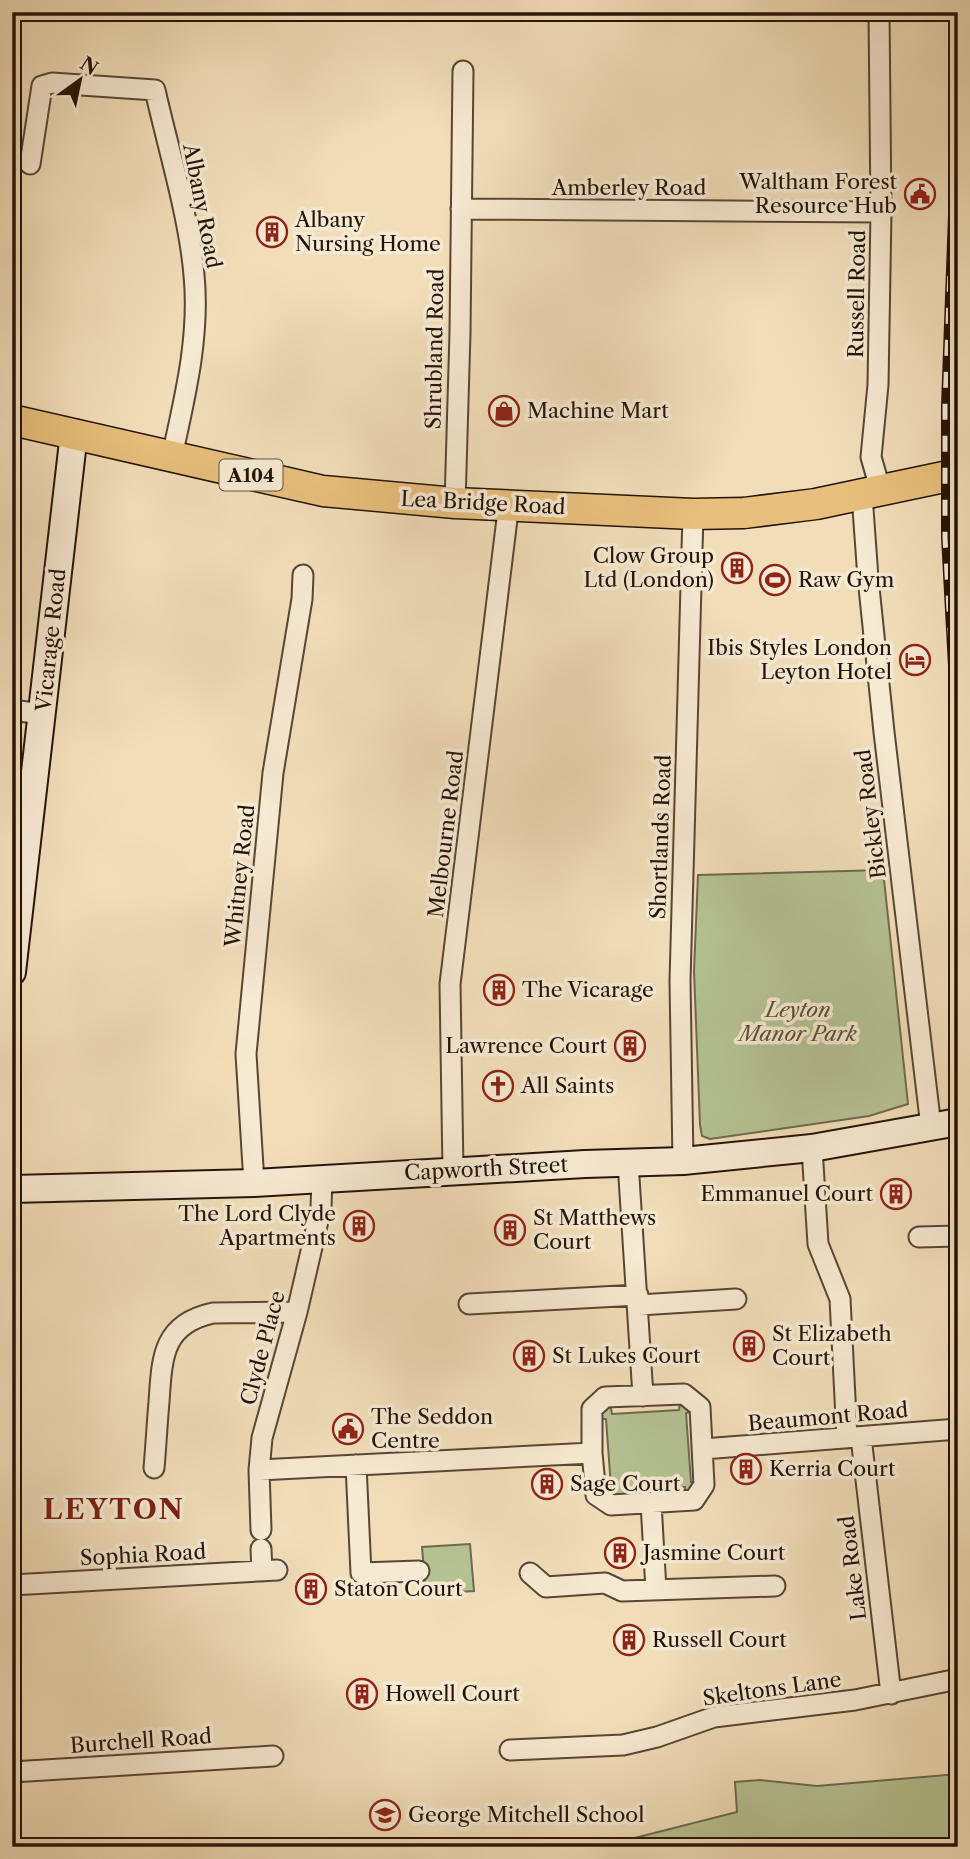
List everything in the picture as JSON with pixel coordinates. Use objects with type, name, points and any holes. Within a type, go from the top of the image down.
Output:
[{"type":"main road","name":"Lea Bridge Road","points":[[12,420],[323,491],[455,503],[693,514],[771,511],[872,494],[958,474]]},
{"type":"street","name":"Russell Road","points":[[872,494],[871,457],[878,385],[881,212],[879,12]]},
{"type":"street","name":"Shrubland Road","points":[[455,503],[463,71]]},
{"type":"street","name":"Albany Road","points":[[30,164],[42,86],[52,83],[155,90],[187,231],[194,275],[190,370],[172,456]]},
{"type":"street","name":"Amberley Road","points":[[461,209],[881,212]]},
{"type":"street","name":"Vicarage Road","points":[[12,972],[74,433]]},
{"type":"street","name":"Bickley Road","points":[[872,494],[883,719],[931,1127]]},
{"type":"street","name":"Melbourne Road","points":[[453,1171],[450,984],[507,519],[506,504]]},
{"type":"street","name":"Shortlands Road","points":[[683,1161],[680,970],[693,514]]},
{"type":"street","name":"Whitney Road","points":[[254,1183],[246,1055],[273,772],[302,599],[303,575]]},
{"type":"street","points":[[12,710],[42,714]]},
{"type":"street","name":"Capworth Street","points":[[12,1189],[254,1183],[683,1161],[812,1148],[958,1122]]},
{"type":"street","name":"Lake Road","points":[[812,1148],[818,1244],[840,1299],[854,1437],[891,1694]]},
{"type":"street","points":[[628,1163],[643,1396]]},
{"type":"street","name":"Clyde Place","points":[[270,1570],[261,1539],[259,1470],[262,1438],[297,1312],[321,1208],[322,1179]]},
{"type":"street","points":[[919,1237],[958,1236]]},
{"type":"street","points":[[469,1304],[736,1299]]},
{"type":"street","points":[[154,1468],[162,1360],[171,1337],[201,1315],[297,1312]]},
{"type":"street","points":[[684,1394],[700,1407],[704,1485],[694,1500],[611,1505],[596,1494],[592,1409],[605,1397],[643,1396],[684,1394]]},
{"type":"street","name":"Beaumont Road","points":[[703,1449],[958,1429]]},
{"type":"street","points":[[259,1470],[592,1453]]},
{"type":"street","points":[[356,1465],[361,1573],[419,1571]]},
{"type":"street","points":[[651,1503],[656,1590]]},
{"type":"street","name":"Sophia Road","points":[[12,1585],[270,1570]]},
{"type":"street","points":[[530,1573],[546,1587],[605,1583],[622,1591],[775,1586]]},
{"type":"street","name":"Skeltons Lane","points":[[510,1750],[623,1745],[657,1737],[714,1717],[891,1694],[958,1679]]},
{"type":"street","name":"Burchell Road","points":[[12,1772],[273,1756]]},
{"type":"green space","name":"Leyton Manor Park","points":[[883,870],[908,1104],[869,1116],[710,1139],[702,1136],[694,971],[698,875]]},
{"type":"green space","points":[[680,1403],[684,1403],[692,1412],[686,1413],[691,1482],[697,1482],[686,1494],[685,1487],[626,1490],[626,1498],[613,1499],[604,1488],[611,1487],[606,1419],[599,1419],[605,1408],[611,1408],[612,1414],[679,1410]]},
{"type":"green space","points":[[470,1544],[474,1591],[426,1594],[422,1547]]},
{"type":"green space","points":[[958,1774],[958,1847],[599,1847],[737,1812],[735,1782],[760,1780],[817,1786]]},
{"type":"railway","points":[[958,52],[945,406],[945,537],[958,776]]},
{"type":"railway","points":[[958,358],[958,565]]},
{"type":"place","name":"Waltham Forest Resource Hub","points":[[920,194]]},
{"type":"place","name":"Albany Nursing Home","points":[[272,232]]},
{"type":"place","name":"Machine Mart","points":[[504,411]]},
{"type":"place","name":"Clow Group Ltd (London)","points":[[737,568]]},
{"type":"place","name":"Raw Gym","points":[[775,580]]},
{"type":"place","name":"Ibis Styles London Leyton Hotel","points":[[915,660]]},
{"type":"place","name":"The Vicarage","points":[[499,990]]},
{"type":"place","name":"Lawrence Court","points":[[630,1046]]},
{"type":"place","name":"All Saints","points":[[498,1086]]},
{"type":"place","name":"Emmanuel Court","points":[[896,1194]]},
{"type":"place","name":"The Lord Clyde Apartments","points":[[359,1226]]},
{"type":"place","name":"St Matthews Court","points":[[510,1230]]},
{"type":"place","name":"St Elizabeth Court","points":[[749,1346]]},
{"type":"place","name":"St Lukes Court","points":[[529,1356]]},
{"type":"place","name":"The Seddon Centre","points":[[348,1429]]},
{"type":"place","name":"Kerria Court","points":[[746,1469]]},
{"type":"place","name":"Sage Court","points":[[547,1484]]},
{"type":"place","name":"Jasmine Court","points":[[620,1553]]},
{"type":"place","name":"Staton Court","points":[[311,1589]]},
{"type":"place","name":"Russell Court","points":[[629,1640]]},
{"type":"place","name":"Howell Court","points":[[362,1694]]},
{"type":"place","name":"George Mitchell School","points":[[385,1815]]},
{"type":"district","name":"LEYTON","points":[[114,1509]]}]
